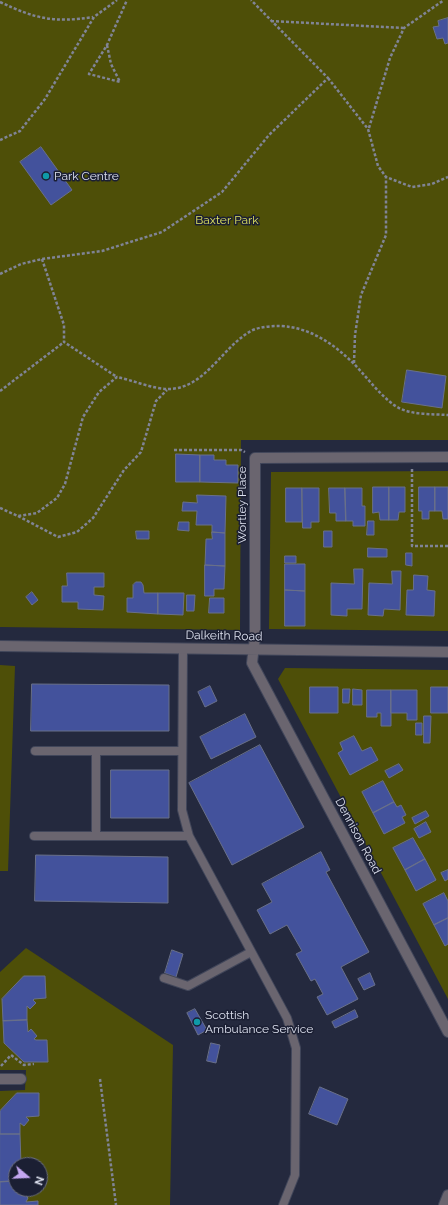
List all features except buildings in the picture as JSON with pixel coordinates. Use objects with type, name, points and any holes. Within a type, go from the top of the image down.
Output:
[{"type":"street","name":"Wortley Place","points":[[253,650],[255,458],[448,457]]},
{"type":"street","name":"Dalkeith Road","points":[[0,646],[448,652]]},
{"type":"street","name":"Dennison Road","points":[[253,650],[252,663],[448,1032]]},
{"type":"street","points":[[0,1079],[21,1080]]},
{"type":"street","points":[[444,1205],[448,1195]]},
{"type":"lane","points":[[183,648],[182,810],[189,836],[287,1018],[296,1048],[296,1174],[282,1205]]},
{"type":"lane","points":[[35,751],[182,751]]},
{"type":"lane","points":[[96,751],[96,836]]},
{"type":"lane","points":[[34,836],[189,836]]},
{"type":"lane","points":[[164,978],[188,986],[251,952]]},
{"type":"path","points":[[0,140],[20,130],[45,99],[94,17],[117,0]]},
{"type":"path","points":[[107,45],[111,64],[120,82],[89,74],[107,45],[127,0]]},
{"type":"path","points":[[251,0],[328,78],[368,129],[378,166],[386,177],[412,187],[432,184],[448,177]]},
{"type":"path","points":[[368,129],[390,58],[404,28],[444,0]]},
{"type":"path","points":[[0,2],[38,18],[54,20],[94,17]]},
{"type":"path","points":[[271,21],[404,28]]},
{"type":"path","points":[[0,274],[21,264],[42,259],[102,251],[162,232],[222,192],[269,135],[328,78]]},
{"type":"path","points":[[354,364],[355,335],[361,295],[386,235],[386,177]]},
{"type":"path","points":[[42,259],[64,325],[64,342]]},
{"type":"path","points":[[64,342],[117,377],[168,389],[188,385],[204,374],[251,331],[268,327],[289,327],[310,332],[330,343],[354,364],[376,389],[398,407],[419,413],[448,415]]},
{"type":"path","points":[[0,391],[64,342]]},
{"type":"path","points":[[18,516],[37,513],[57,498],[65,484],[83,417],[99,392],[117,377]]},
{"type":"path","points":[[0,508],[58,537],[77,532],[93,518],[124,470],[141,452],[156,401],[168,389]]},
{"type":"path","points":[[174,450],[241,450],[255,458]]},
{"type":"path","points":[[412,457],[412,546],[448,546]]},
{"type":"path","points":[[0,1067],[11,1055],[24,1065],[34,1064]]},
{"type":"path","points":[[100,1079],[116,1205]]},
{"type":"green space","name":"Baxter Park","points":[[0,0],[448,0],[448,440],[241,440],[240,630],[0,627]]},
{"type":"green space","points":[[448,471],[448,631],[269,629],[271,472]]},
{"type":"green space","points":[[0,665],[15,666],[8,871],[0,871]]},
{"type":"green space","points":[[285,668],[448,670],[448,999],[278,679]]},
{"type":"green space","points":[[26,948],[173,1045],[170,1205],[0,1205],[0,1091],[25,1090],[26,1070],[0,1070],[0,972]]},
{"type":"place","name":"Park Centre","points":[[46,176]]},
{"type":"place","name":"Scottish Ambulance Service","points":[[197,1022]]}]
